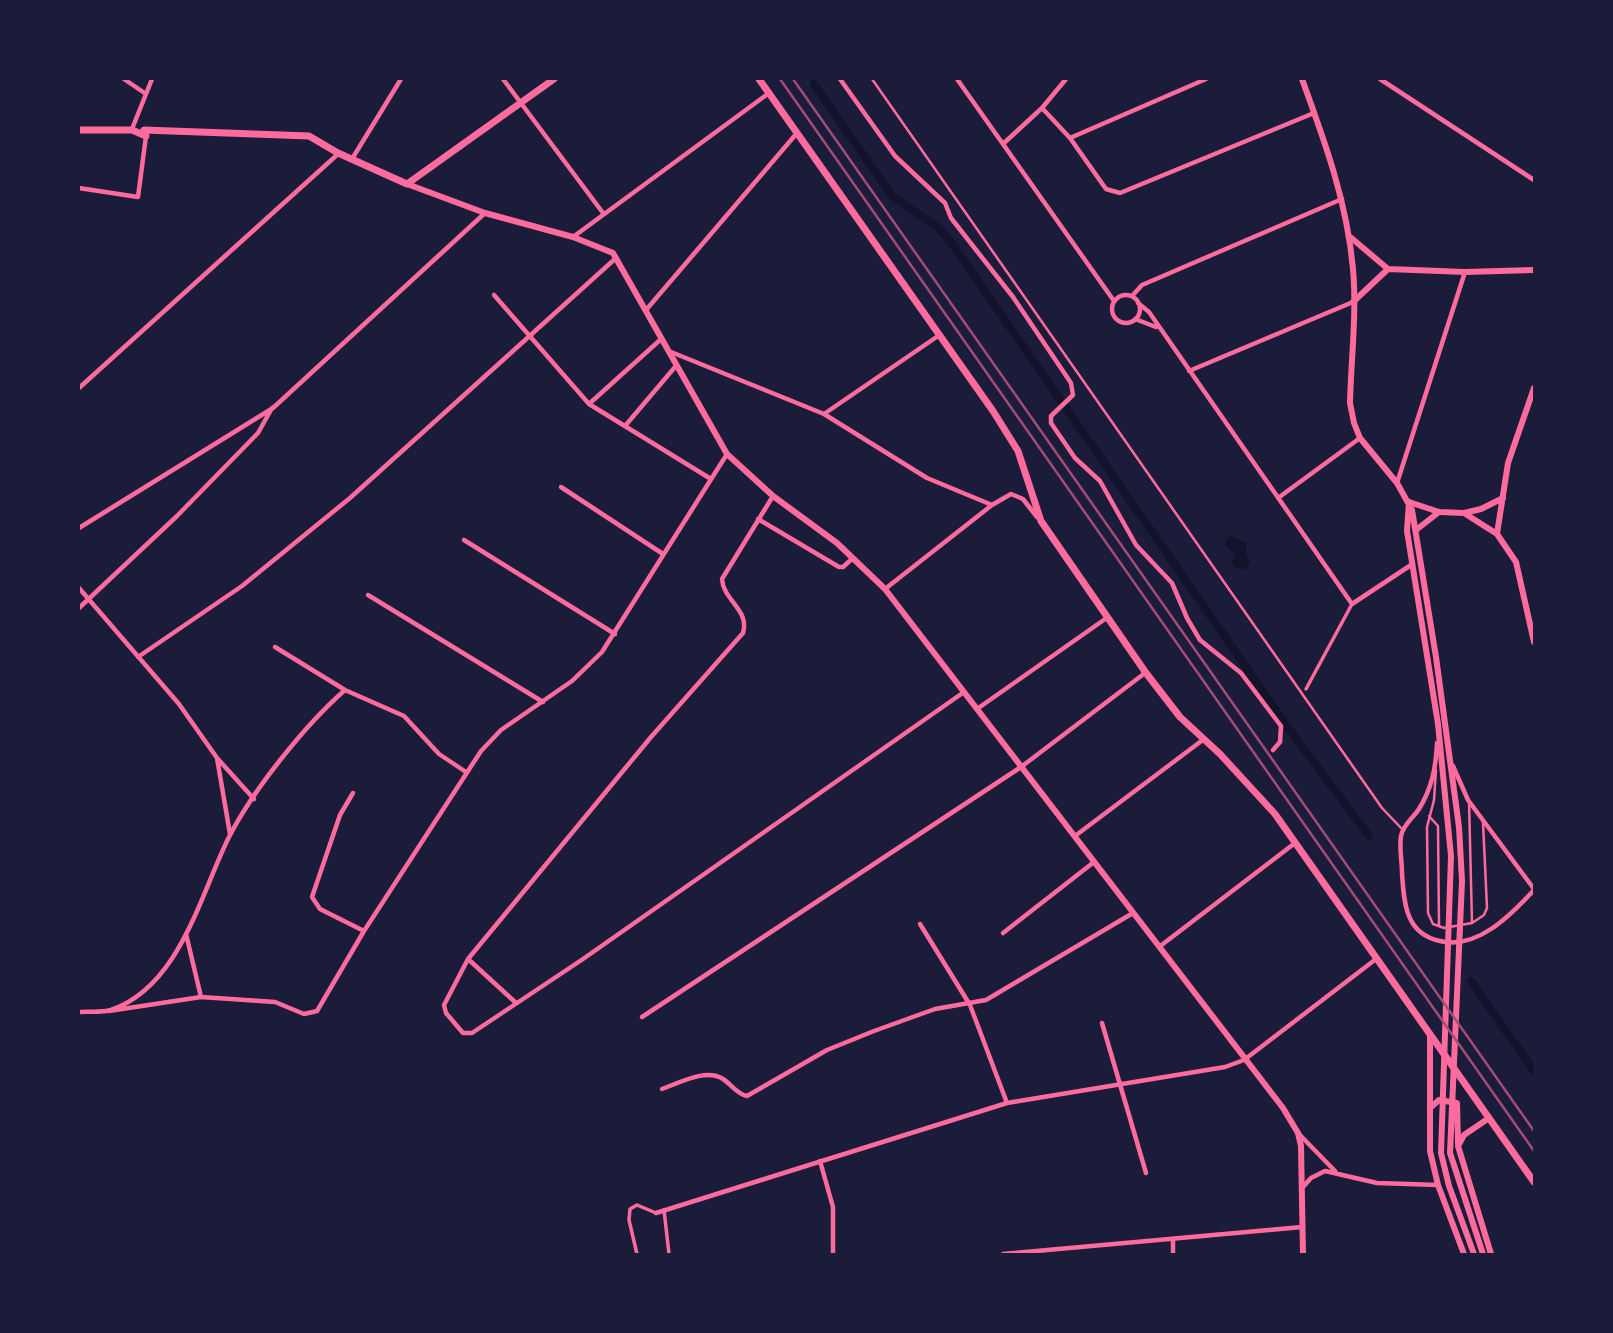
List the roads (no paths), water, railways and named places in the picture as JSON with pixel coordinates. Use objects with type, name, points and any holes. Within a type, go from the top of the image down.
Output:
[{"type":"main road","points":[[407,184],[554,79]]},
{"type":"main road","points":[[759,79],[1018,451],[1041,522],[1146,673],[1180,717],[1275,814],[1534,1182]]},
{"type":"main road","points":[[1302,79],[1336,173],[1348,236],[1353,302],[1350,403],[1360,438],[1409,502],[1416,530],[1450,758],[1459,827],[1462,881],[1450,1153],[1482,1251]]},
{"type":"main road","points":[[79,130],[132,130],[146,136]]},
{"type":"main road","points":[[146,136],[144,130],[309,136],[338,153],[407,184],[485,213],[602,247],[616,257],[675,367],[727,454],[773,496],[853,558],[885,589],[1160,947],[1298,1133],[1303,1254]]},
{"type":"main road","points":[[1348,236],[1388,269],[1465,272],[1534,270]]},
{"type":"main road","points":[[1353,302],[1388,269]]},
{"type":"main road","points":[[1497,534],[1508,463],[1534,389]]},
{"type":"main road","points":[[1409,502],[1439,512],[1464,513],[1481,509],[1503,498]]},
{"type":"main road","points":[[1409,502],[1406,519],[1411,565],[1438,724],[1451,880],[1441,1153],[1449,1186],[1473,1252]]},
{"type":"main road","points":[[1416,530],[1439,512]]},
{"type":"main road","points":[[1464,513],[1497,534],[1516,562],[1534,642]]},
{"type":"main road","points":[[1430,1033],[1430,1151],[1438,1185],[1464,1254]]},
{"type":"main road","points":[[1430,1108],[1439,1100],[1457,1103],[1458,1146],[1491,1254]]},
{"type":"main road","points":[[1458,1146],[1464,1135],[1489,1118]]},
{"type":"street","points":[[124,79],[146,94]]},
{"type":"street","points":[[132,130],[152,79]]},
{"type":"street","points":[[352,159],[401,79]]},
{"type":"street","points":[[503,79],[603,214]]},
{"type":"street","points":[[840,79],[895,156],[944,203],[951,218],[1013,297],[1074,388],[1073,396],[1051,416],[1051,423],[1075,458],[1100,481],[1136,545],[1172,583],[1191,627],[1209,648],[1241,673],[1281,726],[1280,742],[1273,750]]},
{"type":"street","points":[[957,79],[1114,301]]},
{"type":"street","points":[[1004,143],[1042,108],[1066,79]]},
{"type":"street","points":[[1070,138],[1206,79]]},
{"type":"street","points":[[1380,79],[1534,180]]},
{"type":"street","points":[[573,237],[769,93]]},
{"type":"street","points":[[1042,108],[1070,138],[1106,189],[1120,193],[1314,113]]},
{"type":"street","points":[[645,310],[797,132]]},
{"type":"street","points":[[79,188],[138,197],[146,136]]},
{"type":"street","points":[[79,388],[338,153]]},
{"type":"street","points":[[1132,296],[1142,285],[1342,200]]},
{"type":"street","points":[[79,528],[273,408],[485,213]]},
{"type":"street","points":[[138,657],[242,586],[350,498],[616,257]]},
{"type":"street","points":[[1397,484],[1465,272]]},
{"type":"street","points":[[495,295],[589,404],[711,479]]},
{"type":"street","points":[[1138,303],[1139,312],[1135,319],[1127,323],[1115,317],[1112,309],[1114,301],[1124,295],[1132,296],[1149,312],[1352,604]]},
{"type":"street","points":[[1188,371],[1353,302]]},
{"type":"street","points":[[1135,319],[1157,327]]},
{"type":"street","points":[[824,414],[938,336]]},
{"type":"street","points":[[589,404],[660,340]]},
{"type":"street","points":[[667,351],[824,414],[927,478],[992,505]]},
{"type":"street","points":[[625,426],[675,367]]},
{"type":"street","points":[[1526,411],[1534,407]]},
{"type":"street","points":[[79,608],[258,433],[273,408]]},
{"type":"street","points":[[1278,498],[1360,438]]},
{"type":"street","points":[[79,1012],[109,1011],[201,997],[275,1002],[298,1013],[312,1014],[325,1000],[364,931],[466,772],[493,737],[589,667],[615,634],[727,454]]},
{"type":"street","points":[[561,487],[663,554]]},
{"type":"street","points":[[885,589],[992,505],[1014,493],[1023,499],[1041,522]]},
{"type":"street","points":[[773,496],[722,579],[723,587],[744,617],[743,633],[651,737],[468,960],[444,999],[446,1013],[463,1032],[472,1033],[583,959],[964,692]]},
{"type":"street","points":[[758,519],[839,567],[843,567],[853,558]]},
{"type":"street","points":[[464,540],[615,634]]},
{"type":"street","points":[[1306,690],[1352,604],[1411,565]]},
{"type":"street","points":[[79,588],[179,704],[217,758],[254,799]]},
{"type":"street","points":[[368,595],[543,702]]},
{"type":"street","points":[[977,709],[1108,617]]},
{"type":"street","points":[[275,647],[345,690],[404,716],[439,754],[466,772]]},
{"type":"street","points":[[642,1017],[1021,767],[1146,673]]},
{"type":"street","points":[[109,1011],[142,992],[167,964],[186,933],[230,836],[254,799],[286,753],[345,690]]},
{"type":"street","points":[[1438,724],[1436,770],[1421,804],[1403,830],[1401,844],[1405,909],[1418,931],[1426,937],[1448,943],[1478,936],[1496,925],[1534,889],[1468,800],[1450,758]]},
{"type":"street","points":[[1074,837],[1204,739]]},
{"type":"street","points":[[217,758],[230,836]]},
{"type":"street","points":[[353,793],[340,815],[312,897],[320,909],[364,931]]},
{"type":"street","points":[[1160,947],[1295,843]]},
{"type":"street","points":[[1003,933],[1094,862]]},
{"type":"street","points":[[662,1089],[710,1075],[720,1077],[740,1094],[747,1096],[827,1050],[935,1009],[970,1005],[1013,986],[1133,913]]},
{"type":"street","points":[[920,924],[970,1005],[1007,1103]]},
{"type":"street","points":[[186,933],[201,997]]},
{"type":"street","points":[[637,1254],[628,1217],[630,1209],[639,1205],[656,1213],[1007,1103],[1196,1073],[1244,1059],[1376,959]]},
{"type":"street","points":[[468,960],[515,1002]]},
{"type":"street","points":[[1102,1023],[1146,1173]]},
{"type":"street","points":[[1298,1133],[1336,1172]]},
{"type":"street","points":[[820,1161],[833,1207],[833,1254]]},
{"type":"street","points":[[1302,1187],[1319,1173],[1336,1172],[1377,1183],[1438,1185]]},
{"type":"street","points":[[664,1210],[669,1254]]},
{"type":"street","points":[[1003,1254],[1302,1227]]},
{"type":"street","points":[[1173,1240],[1173,1254]]},
{"type":"lane","points":[[872,79],[1382,808],[1403,830]]},
{"type":"lane","points":[[1436,770],[1427,827],[1430,922],[1439,926],[1456,927],[1472,923],[1484,915],[1487,908],[1483,820]]},
{"type":"lane","points":[[1468,800],[1472,923]]},
{"type":"lane","points":[[1430,816],[1438,826],[1439,926]]},
{"type":"waterway","points":[[814,84],[892,196],[940,229],[950,241],[1289,729],[1369,836]]},
{"type":"waterway","points":[[1471,981],[1534,1071]]},
{"type":"railway","points":[[780,79],[1534,1151]]},
{"type":"railway","points":[[793,79],[1534,1131]]}]
